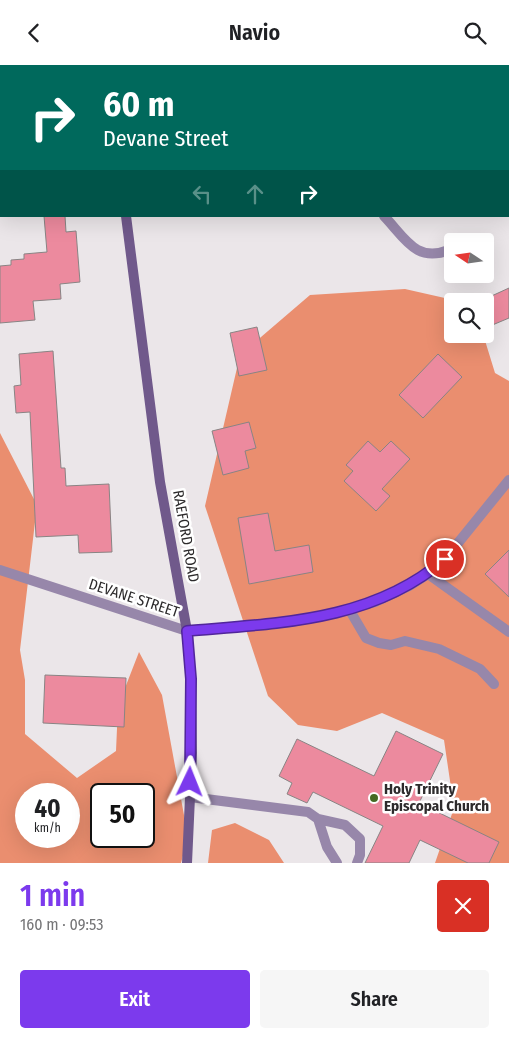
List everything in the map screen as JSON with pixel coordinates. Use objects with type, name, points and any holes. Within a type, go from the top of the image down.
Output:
[{"type":"main road","name":"RAEFORD ROAD","points":[[126,217],[160,482],[187,631],[191,679],[190,797],[187,863]]},
{"type":"street","points":[[385,217],[408,243],[423,254],[438,255],[444,252]]},
{"type":"street","name":"DEVANE STREET","points":[[0,570],[187,631],[291,621],[375,602],[409,586],[428,574],[445,559],[509,480]]},
{"type":"street","points":[[428,574],[509,632]]},
{"type":"street","points":[[349,609],[366,639],[391,645],[405,641],[439,649],[480,669],[494,684]]},
{"type":"street","points":[[190,797],[308,812],[318,819],[345,825],[360,839],[360,855],[357,863]]},
{"type":"street","points":[[318,819],[327,847],[337,863]]},
{"type":"shaded area","points":[[405,289],[444,298],[444,343],[486,343],[495,373],[509,381],[509,863],[435,863],[454,808],[444,740],[382,713],[337,731],[298,725],[268,696],[205,506],[240,355],[310,295]]},
{"type":"shaded area","points":[[0,433],[37,505],[20,650],[25,680],[25,734],[77,778],[116,751],[118,706],[139,652],[162,695],[188,837],[181,863],[0,863]]},
{"type":"shaded area","points":[[235,823],[269,840],[284,863],[208,863],[212,830]]},
{"type":"building","points":[[44,217],[65,217],[66,232],[76,231],[80,282],[60,284],[61,299],[33,301],[35,320],[0,323],[0,266],[11,265],[11,260],[24,259],[24,254],[47,252]]},
{"type":"building","points":[[509,288],[509,318],[494,324],[494,295]]},
{"type":"building","points":[[257,327],[267,370],[239,376],[230,333]]},
{"type":"building","points":[[53,351],[61,468],[65,468],[66,486],[109,484],[112,552],[79,553],[78,535],[36,537],[30,412],[16,413],[14,386],[21,385],[19,354]]},
{"type":"building","points":[[438,354],[462,377],[423,418],[399,395]]},
{"type":"building","points":[[249,422],[256,448],[245,451],[249,468],[223,475],[212,431]]},
{"type":"building","points":[[368,441],[380,452],[391,441],[410,459],[382,489],[390,496],[376,511],[344,481],[353,471],[346,465]]},
{"type":"building","points":[[268,513],[275,551],[309,545],[313,572],[249,584],[238,518]]},
{"type":"building","points":[[509,550],[509,597],[485,574]]},
{"type":"building","points":[[45,675],[126,678],[124,727],[43,723]]},
{"type":"building","name":"Holy Trinity Episcopal Church","points":[[396,731],[443,754],[419,803],[499,842],[489,863],[468,863],[420,840],[409,863],[365,863],[383,826],[313,792],[307,803],[287,794],[292,783],[279,776],[297,739],[374,776]]},
{"type":"place","name":"Holy Trinity Episcopal Church","points":[[374,798]]},
{"type":"route","points":[[190,782],[192,753],[191,679],[187,631],[291,621],[340,613],[375,602],[409,586],[428,574],[445,559]]}]
